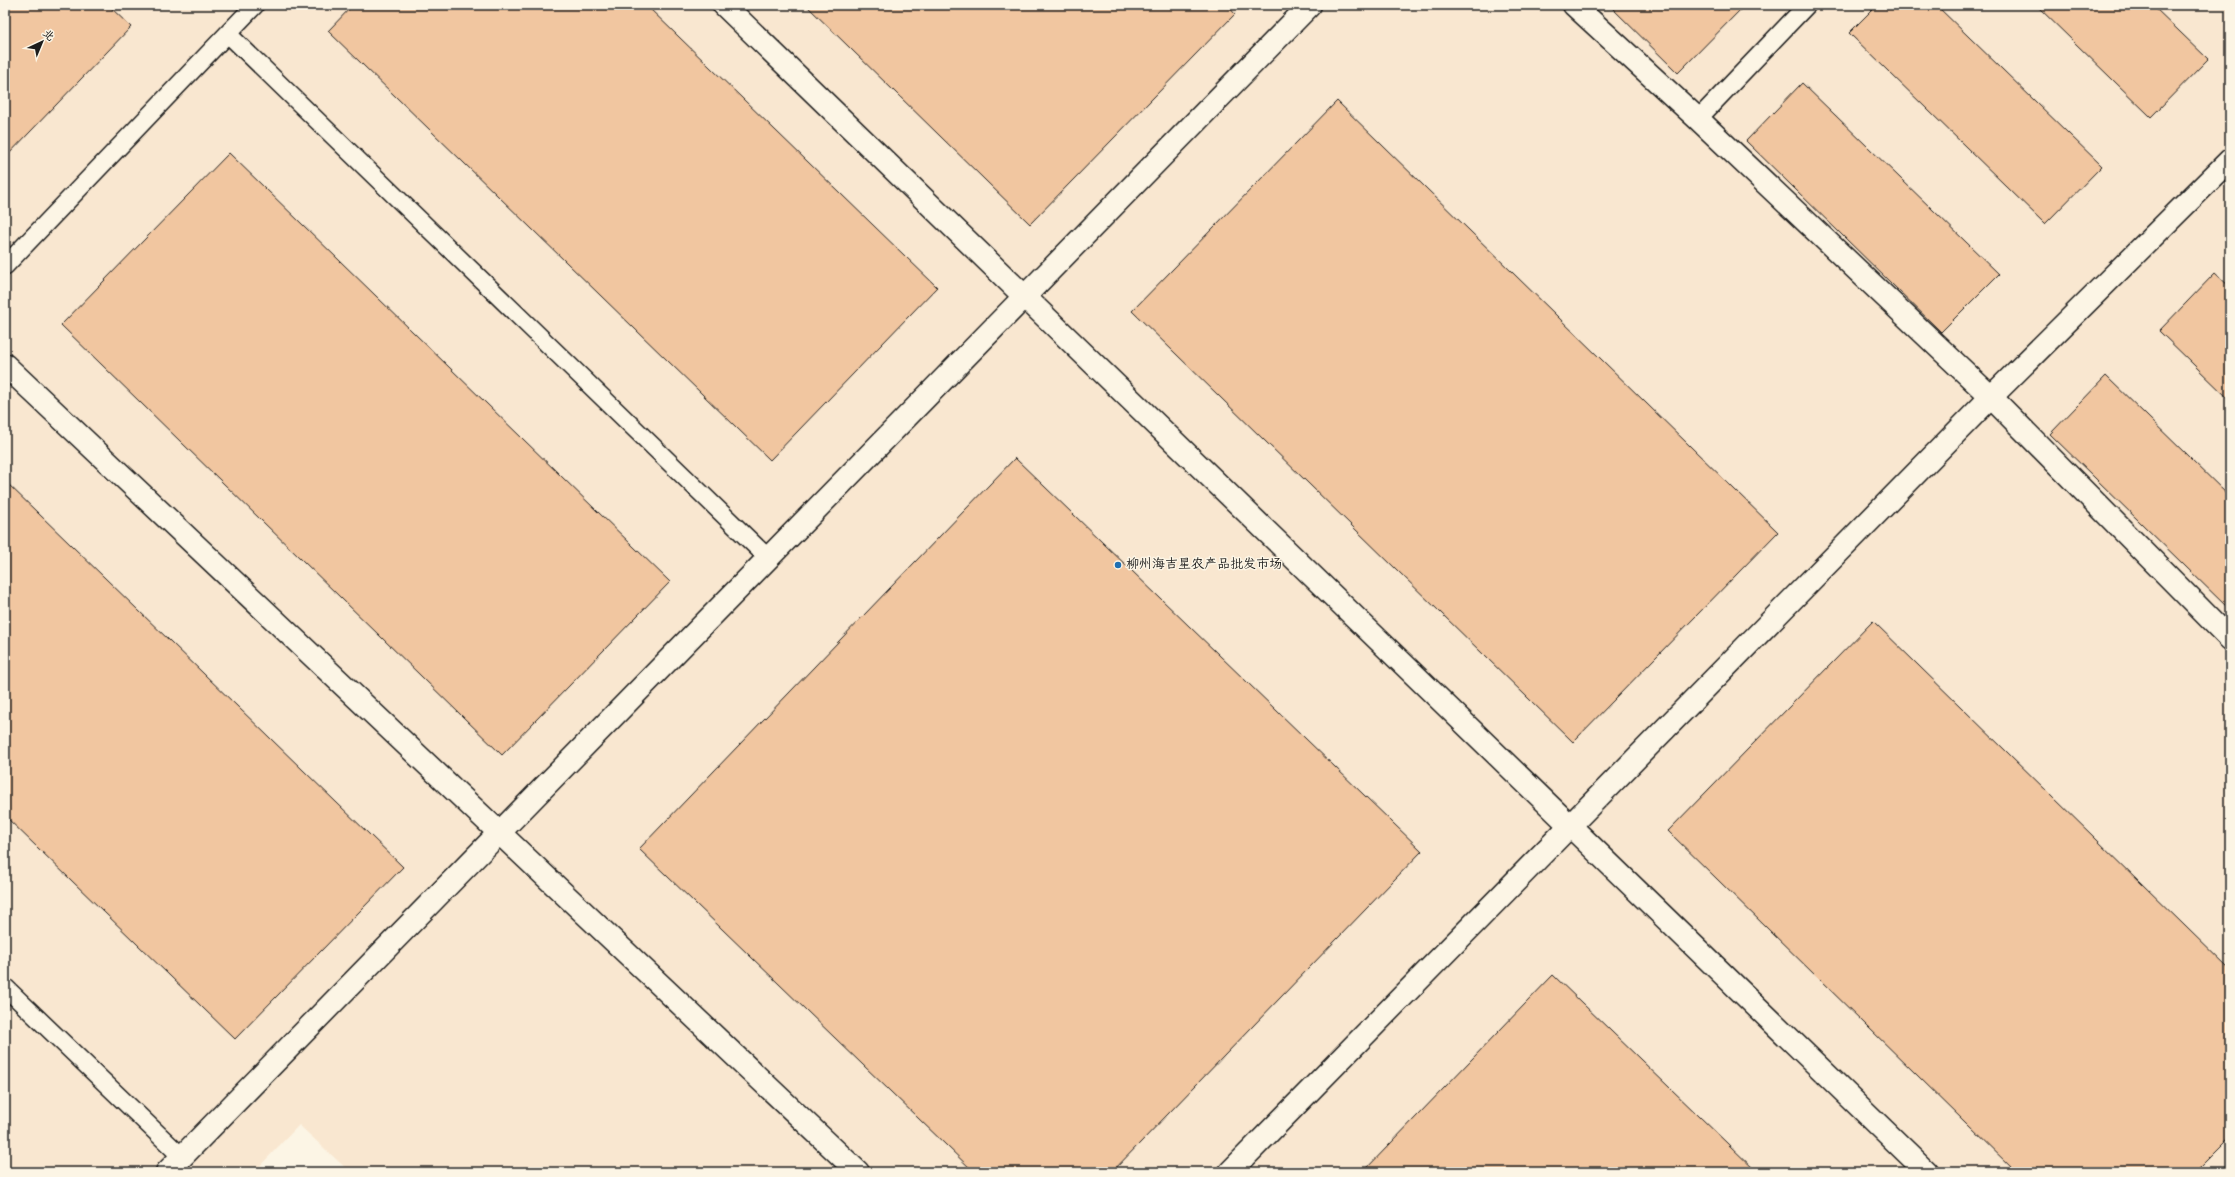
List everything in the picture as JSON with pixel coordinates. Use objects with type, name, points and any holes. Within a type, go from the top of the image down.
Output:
[{"type":"street","points":[[724,5],[1927,1172]]},
{"type":"street","points":[[174,1164],[1310,5]]},
{"type":"street","points":[[1574,5],[1698,119],[1991,397],[2230,639]]},
{"type":"street","points":[[1230,1172],[1991,397],[2230,160]]},
{"type":"street","points":[[5,364],[858,1172]]},
{"type":"lane","points":[[5,266],[256,5]]},
{"type":"lane","points":[[1698,119],[1807,5]]},
{"type":"lane","points":[[228,34],[768,558]]},
{"type":"lane","points":[[5,987],[174,1164]]},
{"type":"shaded area","name":"柳州海吉星农产品批发市场","points":[[5,5],[2230,5],[2230,1172],[350,1172],[299,1125],[254,1172],[5,1172]]},
{"type":"building","points":[[5,5],[108,5],[131,27],[5,158]]},
{"type":"building","points":[[353,5],[646,5],[937,287],[770,460],[328,31]]},
{"type":"building","points":[[806,5],[1227,5],[1235,14],[1030,224]]},
{"type":"building","points":[[1609,5],[1745,5],[1678,73]]},
{"type":"building","points":[[1877,5],[1936,5],[2102,166],[2045,224],[1849,33]]},
{"type":"building","points":[[2036,5],[2152,5],[2208,59],[2151,117]]},
{"type":"building","points":[[1802,83],[1999,274],[1941,332],[1746,141]]},
{"type":"building","points":[[1337,101],[1778,532],[1573,742],[1132,311]]},
{"type":"building","points":[[229,153],[670,582],[502,755],[61,325]]},
{"type":"building","points":[[2215,273],[2230,287],[2230,400],[2159,331]]},
{"type":"building","points":[[2106,376],[2230,497],[2230,610],[2050,434]]},
{"type":"building","points":[[1015,458],[1422,851],[1112,1172],[974,1172],[639,849]]},
{"type":"building","points":[[5,481],[403,867],[235,1039],[5,816]]},
{"type":"building","points":[[1873,621],[2230,970],[2230,1138],[2196,1172],[2016,1172],[1668,831]]},
{"type":"building","points":[[1553,975],[1757,1172],[1363,1172]]},
{"type":"building","points":[[5,1164],[13,1172],[5,1172]]},
{"type":"place","name":"柳州海吉星农产品批发市场","points":[[1118,565]]}]
